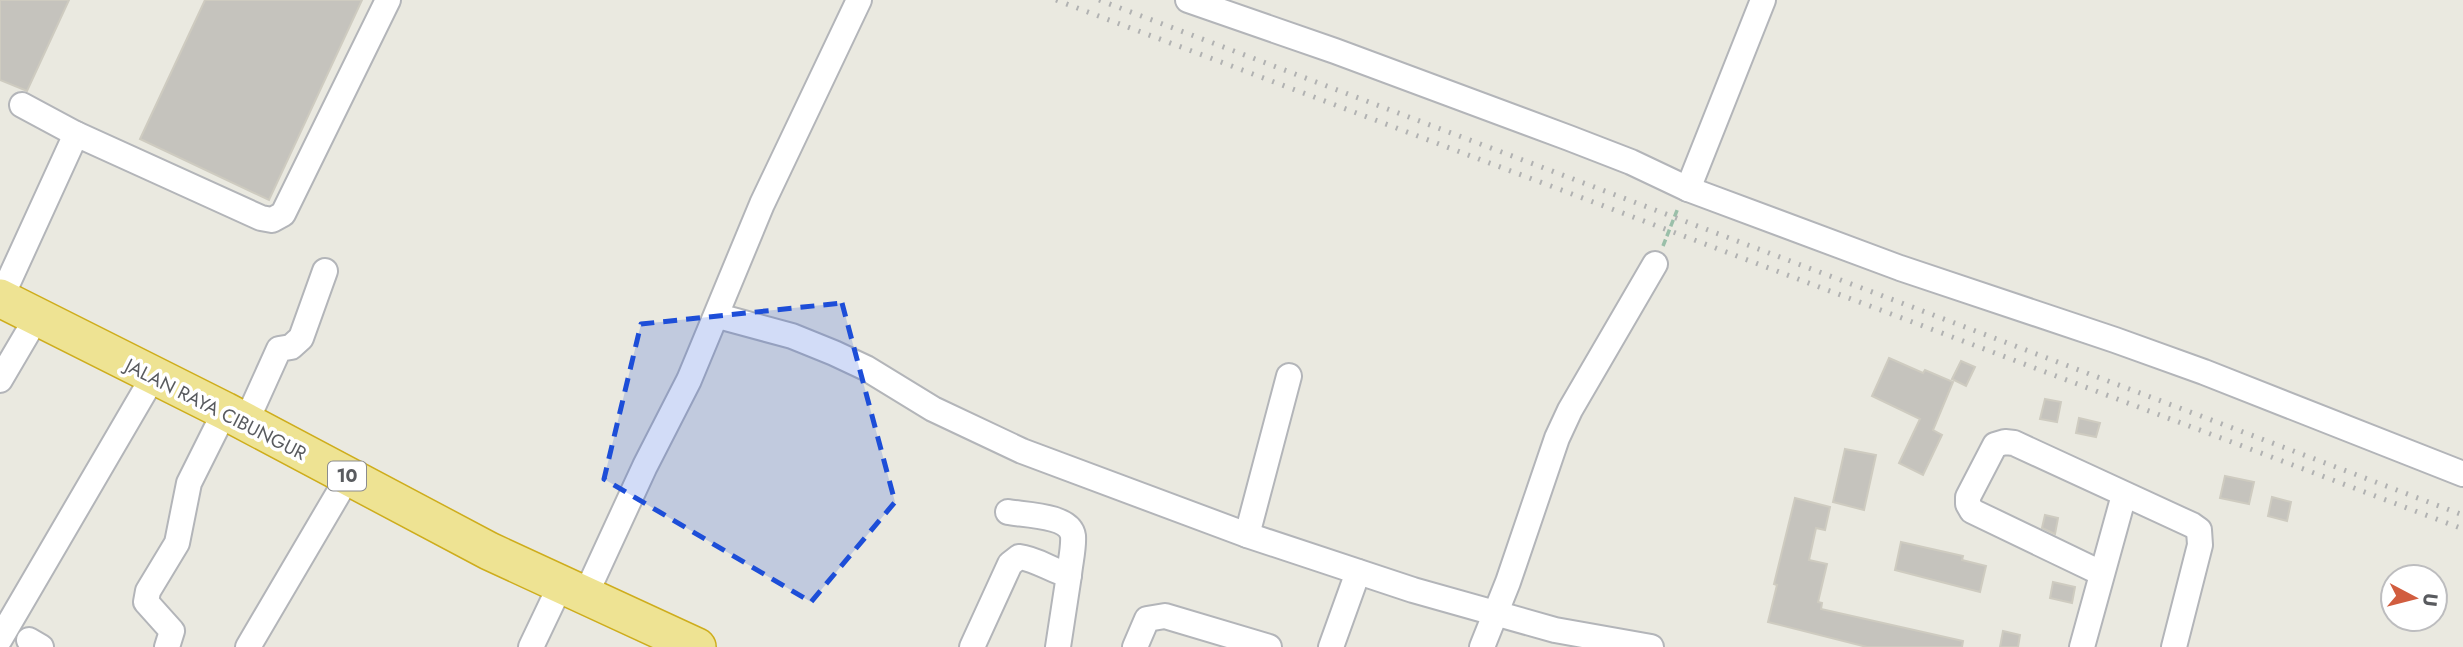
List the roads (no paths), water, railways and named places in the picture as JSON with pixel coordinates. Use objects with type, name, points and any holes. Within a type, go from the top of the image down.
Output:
[{"type":"highway","name":"JALAN RAYA CIBUNGUR","points":[[0,298],[235,417],[489,551],[697,647]]},
{"type":"street","points":[[22,105],[76,134],[248,213],[272,220],[283,214],[388,0]]},
{"type":"street","points":[[531,647],[573,590],[645,466],[689,380],[718,316],[762,204],[859,0]]},
{"type":"street","points":[[1188,0],[1335,51],[1569,138],[1688,189],[1900,268],[2204,372],[2463,474]]},
{"type":"street","points":[[1688,189],[1762,0]]},
{"type":"street","points":[[0,298],[76,134]]},
{"type":"street","points":[[1482,647],[1557,438],[1570,410],[1655,264]]},
{"type":"street","points":[[167,647],[172,631],[146,602],[148,592],[177,543],[188,483],[279,349],[291,347],[301,338],[325,271]]},
{"type":"street","points":[[718,316],[792,336],[834,352],[866,368],[933,409],[1022,451],[1247,535],[1413,590],[1555,629],[1651,647]]},
{"type":"street","points":[[0,380],[37,317]]},
{"type":"street","points":[[1247,535],[1289,376]]},
{"type":"street","points":[[0,639],[153,377]]},
{"type":"street","points":[[2101,573],[1972,511],[1968,505],[1968,497],[1996,445],[2014,443],[2199,530],[2200,545],[2174,647]]},
{"type":"street","points":[[248,647],[348,477]]},
{"type":"street","points":[[2082,647],[2124,495]]},
{"type":"street","points":[[1008,512],[1059,520],[1069,526],[1073,537],[1058,647]]},
{"type":"street","points":[[972,647],[1010,564],[1019,557],[1030,558],[1054,571],[1069,575]]},
{"type":"street","points":[[1331,647],[1358,572]]},
{"type":"street","points":[[1135,647],[1147,619],[1165,616],[1269,647]]},
{"type":"railway","points":[[1056,0],[2463,529]]},
{"type":"railway","points":[[1099,0],[2463,515]]}]
